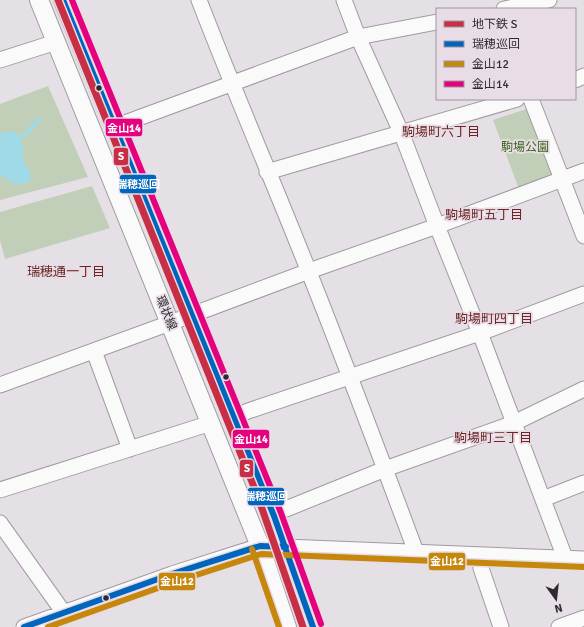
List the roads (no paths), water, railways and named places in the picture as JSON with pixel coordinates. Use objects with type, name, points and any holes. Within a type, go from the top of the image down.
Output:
[{"type":"main road","name":"環状線","points":[[40,0],[260,546],[288,627]]},
{"type":"main road","name":"環状線","points":[[63,0],[286,548],[313,627]]},
{"type":"street","points":[[199,0],[267,172],[309,271],[416,552]]},
{"type":"street","points":[[344,0],[358,37],[401,132],[436,226],[480,333],[565,558]]},
{"type":"street","points":[[509,8],[549,0]]},
{"type":"street","points":[[114,127],[358,37],[436,22]]},
{"type":"street","points":[[0,60],[56,42]]},
{"type":"street","points":[[267,172],[513,100]]},
{"type":"street","points":[[531,100],[584,236]]},
{"type":"street","points":[[0,385],[170,324],[309,271],[584,171]]},
{"type":"street","points":[[233,418],[248,411],[480,333],[584,294]]},
{"type":"street","points":[[94,351],[130,449]]},
{"type":"street","points":[[286,509],[385,469],[514,423],[584,390]]},
{"type":"street","points":[[0,490],[211,423]]},
{"type":"street","points":[[543,499],[584,483]]},
{"type":"street","points":[[0,522],[64,613]]},
{"type":"street","points":[[24,627],[172,574],[260,546],[584,559]]},
{"type":"street","points":[[479,555],[481,568],[501,627]]},
{"type":"street","points":[[559,627],[584,618]]},
{"type":"water","points":[[16,132],[23,145],[23,161],[29,170],[30,182],[15,185],[4,177],[0,176],[0,134]]},
{"type":"waterway","points":[[16,140],[26,133],[38,119]]},
{"type":"metro line","name":"S","points":[[58,0],[258,497],[303,627]]},
{"type":"district","name":"駒場町六丁目","points":[[441,132]]},
{"type":"district","name":"駒場町五丁目","points":[[484,215]]},
{"type":"district","name":"瑞穂通一丁目","points":[[66,272]]},
{"type":"district","name":"駒場町四丁目","points":[[494,319]]},
{"type":"district","name":"駒場町三丁目","points":[[493,438]]},
{"type":"park label","name":"駒場公園","points":[[525,147]]}]
